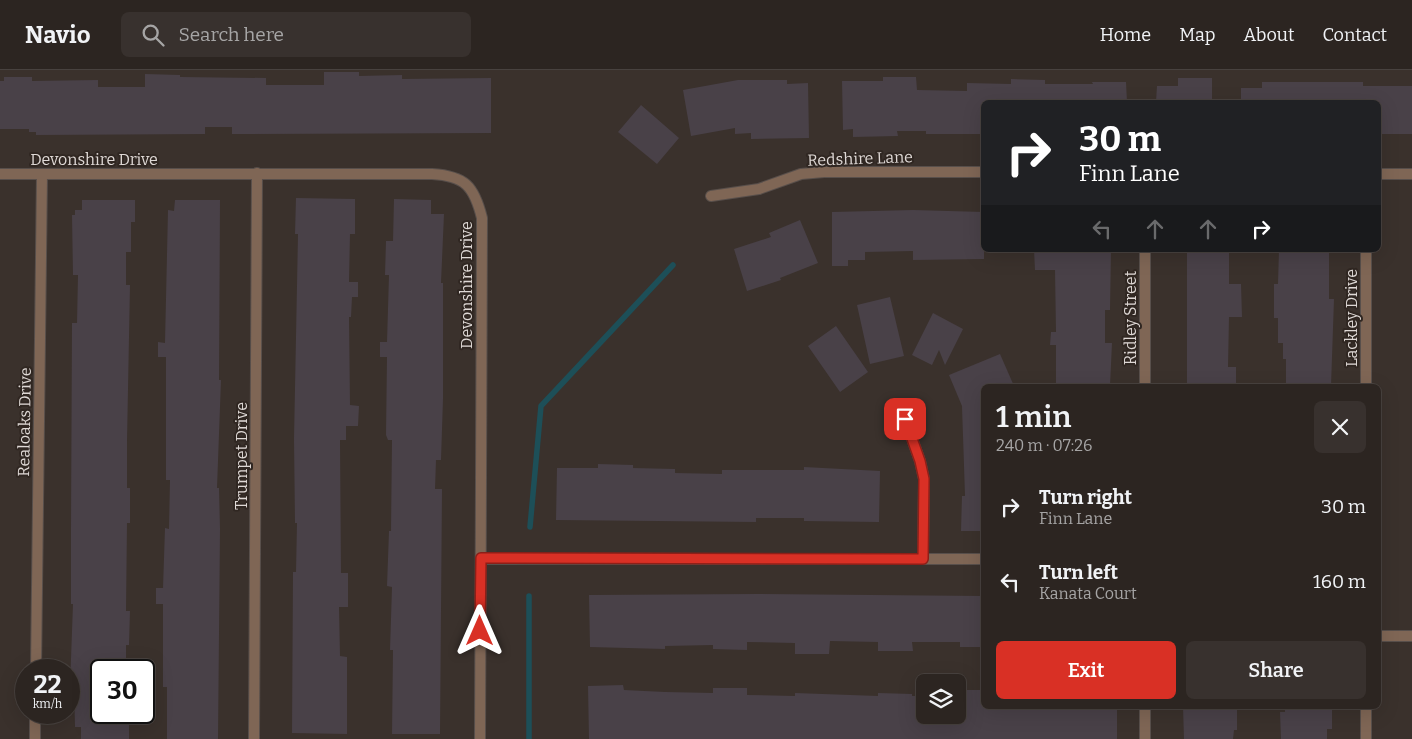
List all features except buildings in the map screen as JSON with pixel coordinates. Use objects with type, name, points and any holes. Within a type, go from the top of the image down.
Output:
[{"type":"street","name":"Redshire Lane","points":[[711,196],[759,189],[801,174],[824,172],[981,172]]},
{"type":"street","name":"Devonshire Drive","points":[[0,174],[257,173],[449,175],[462,180],[471,189],[478,200],[482,218],[480,739]]},
{"type":"street","name":"Trumpet Drive","points":[[254,739],[257,173]]},
{"type":"street","name":"Realoaks Drive","points":[[36,659],[42,174]]},
{"type":"street","points":[[1381,174],[1412,174]]},
{"type":"street","name":"Ridley Street","points":[[1145,252],[1145,384]]},
{"type":"street","name":"Lackley Drive","points":[[1366,252],[1366,384]]},
{"type":"street","points":[[905,419],[920,461],[924,479],[923,559]]},
{"type":"street","points":[[481,558],[981,559]]},
{"type":"street","points":[[1381,636],[1412,636]]},
{"type":"street","points":[[1145,709],[1145,739]]},
{"type":"street","points":[[1366,709],[1366,739]]},
{"type":"street","points":[[35,739],[36,724]]},
{"type":"waterway","points":[[530,527],[541,406],[673,265]]},
{"type":"waterway","points":[[529,596],[529,739]]},
{"type":"route","points":[[480,631],[481,558],[923,559],[924,479],[920,461],[905,419]]}]
